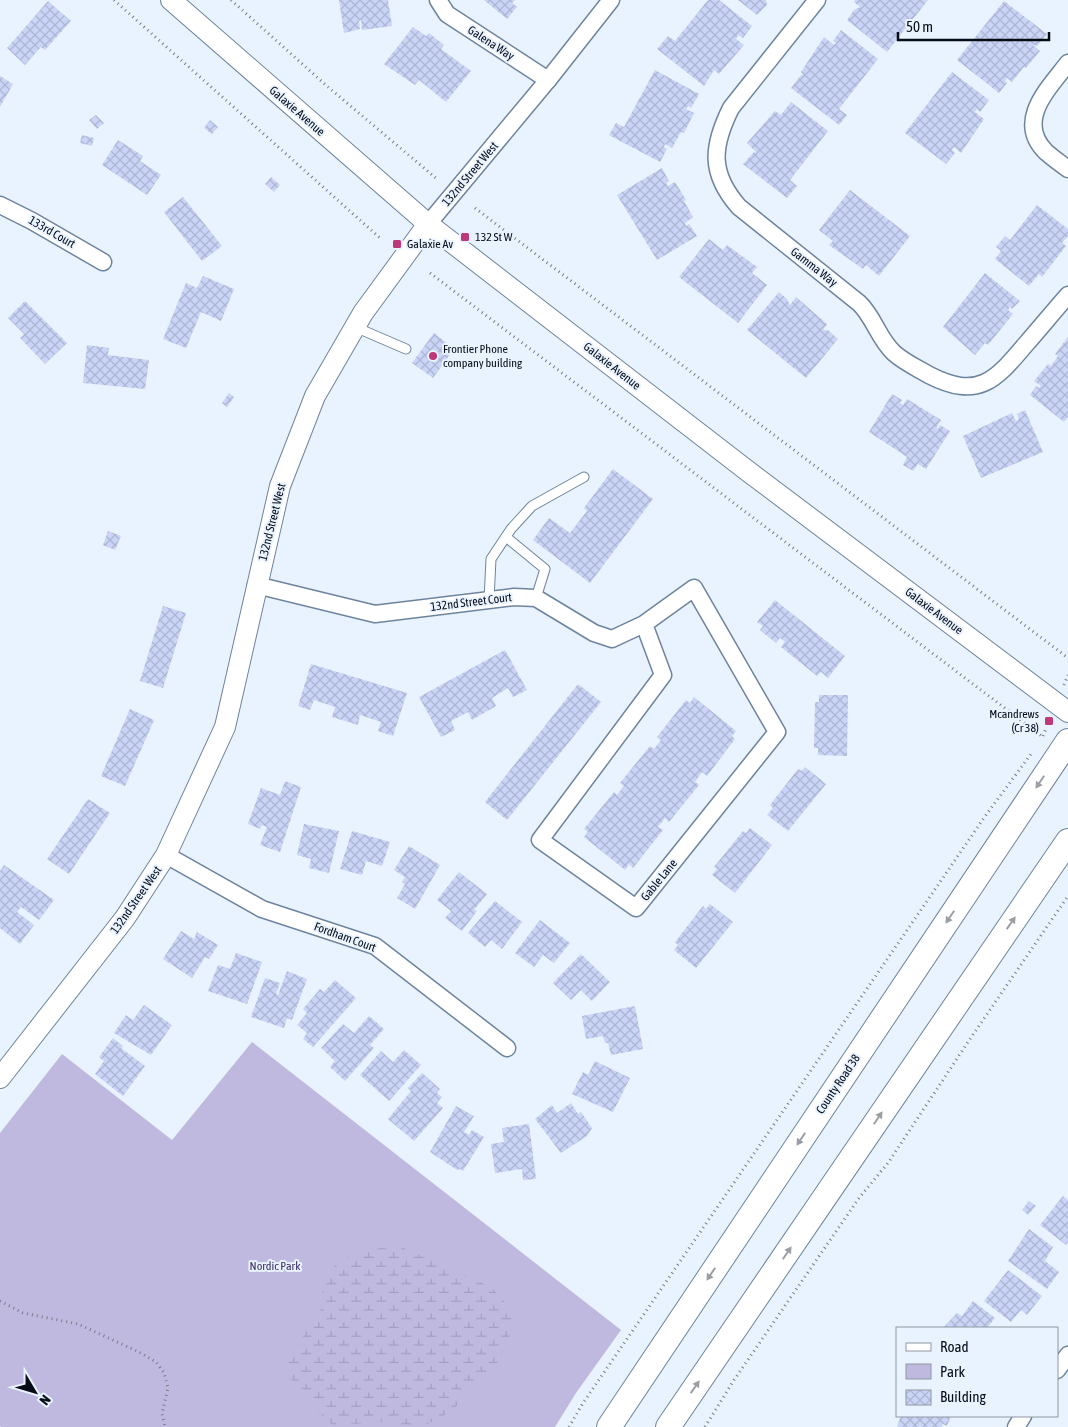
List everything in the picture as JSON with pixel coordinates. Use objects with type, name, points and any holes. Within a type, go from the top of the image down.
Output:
[{"type":"main road","name":"County Road 38","points":[[609,1427],[1068,741]]},
{"type":"main road","points":[[668,1427],[946,1017],[1068,841]]},
{"type":"street","name":"Galaxie Avenue","points":[[171,0],[428,224],[734,460],[1068,712]]},
{"type":"street","name":"Galena Way","points":[[438,0],[447,14],[548,80]]},
{"type":"street","name":"132nd Street West","points":[[0,1078],[125,918],[166,855],[225,727],[280,486],[315,396],[363,313],[428,224],[548,80],[611,0]]},
{"type":"street","name":"Gamma Way","points":[[817,0],[732,108],[721,128],[716,145],[716,164],[728,195],[738,207],[867,310],[878,333],[894,353],[906,363],[945,383],[960,386],[977,385],[989,381],[1003,371],[1068,295]]},
{"type":"street","points":[[1068,64],[1039,102],[1034,115],[1033,126],[1038,141],[1046,152],[1068,169]]},
{"type":"street","name":"133rd Court","points":[[0,205],[32,220],[103,262]]},
{"type":"street","name":"132nd Street Court","points":[[256,585],[375,614],[514,597],[536,598],[594,633],[612,639],[644,624],[694,588]]},
{"type":"street","name":"Gable Lane","points":[[644,624],[663,674],[540,840],[636,908],[777,732],[694,588]]},
{"type":"street","name":"Fordham Court","points":[[166,855],[262,909],[375,946],[507,1048]]},
{"type":"street","points":[[1058,1369],[1068,1355]]},
{"type":"lane","points":[[355,327],[406,349]]},
{"type":"lane","points":[[489,600],[491,558],[506,537],[532,506],[584,477]]},
{"type":"lane","points":[[506,537],[545,569],[536,598]]},
{"type":"path","points":[[114,0],[380,238]]},
{"type":"path","points":[[231,0],[328,87],[437,179]]},
{"type":"path","points":[[475,208],[1068,658]]},
{"type":"path","points":[[430,272],[1043,737]]},
{"type":"path","points":[[569,1427],[583,1403],[1031,753]]},
{"type":"path","points":[[704,1427],[734,1380],[859,1198],[888,1164],[1068,896]]},
{"type":"path","points":[[0,1300],[23,1313],[78,1324],[139,1352],[156,1362],[164,1373],[168,1388],[162,1414],[165,1427]]},
{"type":"green space","name":"Nordic Park","points":[[252,1042],[621,1330],[576,1393],[555,1427],[0,1426],[0,1133],[62,1054],[172,1140]]},
{"type":"green space","points":[[397,1245],[491,1287],[515,1313],[508,1341],[495,1368],[452,1411],[422,1427],[393,1427],[386,1422],[333,1425],[322,1416],[312,1397],[288,1377],[282,1358],[297,1347],[307,1330],[319,1318],[323,1290],[336,1263],[360,1252]]},
{"type":"building","points":[[339,0],[388,0],[392,26],[362,30],[361,20],[359,21],[360,29],[344,33]]},
{"type":"building","points":[[484,0],[515,0],[512,3],[517,7],[507,19]]},
{"type":"building","points":[[708,0],[719,0],[752,26],[743,38],[738,35],[736,39],[744,45],[719,74],[714,70],[704,86],[657,49],[668,36],[675,41]]},
{"type":"building","points":[[738,0],[766,0],[767,5],[757,15]]},
{"type":"building","points":[[855,0],[928,0],[887,52],[847,20],[854,10],[860,7],[854,2]]},
{"type":"building","points":[[48,1],[71,21],[45,50],[41,47],[25,65],[7,48]]},
{"type":"building","points":[[1004,1],[1047,34],[1037,46],[1032,44],[1040,51],[1012,82],[1007,78],[1005,81],[1007,83],[999,93],[957,60]]},
{"type":"building","points":[[413,27],[426,36],[429,33],[444,45],[441,49],[471,71],[446,102],[419,80],[415,85],[384,64]]},
{"type":"building","points":[[841,30],[878,59],[839,109],[847,115],[839,125],[791,88],[803,75],[801,72],[824,37],[834,45],[836,43],[833,41]]},
{"type":"building","points":[[655,70],[699,94],[691,108],[688,106],[686,109],[694,113],[684,133],[681,132],[672,148],[665,144],[664,147],[667,149],[660,162],[609,135],[616,123],[624,127]]},
{"type":"building","points":[[952,72],[989,100],[980,112],[977,109],[975,112],[984,119],[961,153],[954,147],[952,150],[955,153],[946,164],[905,133]]},
{"type":"building","points":[[0,76],[13,84],[0,107]]},
{"type":"building","points":[[791,102],[828,131],[790,180],[797,186],[787,198],[743,164],[754,152],[757,153],[747,143],[775,111],[781,115]]},
{"type":"building","points":[[96,115],[104,123],[97,129],[89,120]]},
{"type":"building","points":[[210,120],[218,127],[212,134],[204,128]]},
{"type":"building","points":[[82,135],[94,138],[92,146],[80,143]]},
{"type":"building","points":[[118,140],[143,156],[140,161],[161,175],[147,195],[102,165]]},
{"type":"building","points":[[662,168],[669,181],[666,183],[668,186],[675,182],[686,200],[684,201],[693,217],[685,223],[686,226],[689,224],[697,236],[657,260],[617,195]]},
{"type":"building","points":[[271,177],[280,185],[274,192],[265,184]]},
{"type":"building","points":[[850,190],[910,236],[879,276],[866,265],[863,269],[829,245],[833,241],[819,230]]},
{"type":"building","points":[[183,197],[222,246],[202,261],[164,212]]},
{"type":"building","points":[[1037,205],[1068,229],[1068,236],[1062,243],[1066,246],[1042,277],[1039,274],[1029,286],[995,259],[1001,251],[996,247],[1005,236],[1010,240]]},
{"type":"building","points":[[709,239],[723,250],[727,245],[757,267],[752,273],[767,285],[738,323],[679,277]]},
{"type":"building","points":[[985,273],[1020,301],[1012,309],[1010,307],[1008,310],[1013,314],[988,345],[985,343],[975,355],[943,327]]},
{"type":"building","points":[[203,276],[234,289],[221,321],[201,312],[186,348],[163,339],[186,283],[197,288]]},
{"type":"building","points":[[779,292],[787,299],[790,305],[796,297],[827,324],[823,330],[828,330],[838,339],[806,378],[747,330]]},
{"type":"building","points":[[25,301],[67,343],[45,364],[20,338],[24,334],[8,318]]},
{"type":"building","name":"Frontier Phone company building","points":[[434,333],[454,349],[433,378],[412,363]]},
{"type":"building","points":[[1068,337],[1068,417],[1064,422],[1030,395],[1036,386],[1039,388],[1041,386],[1034,381],[1048,364],[1051,366],[1058,356],[1055,354]]},
{"type":"building","points":[[87,345],[109,348],[108,355],[149,360],[145,389],[83,383]]},
{"type":"building","points":[[229,393],[234,397],[227,407],[222,403]]},
{"type":"building","points":[[892,394],[902,400],[900,403],[903,405],[907,399],[941,420],[936,428],[938,429],[940,425],[950,431],[926,469],[918,464],[913,471],[903,465],[907,457],[869,432]]},
{"type":"building","points":[[1025,410],[1043,452],[981,478],[963,436],[1012,413],[1016,421],[1019,419],[1017,414]]},
{"type":"building","points":[[613,469],[653,499],[590,583],[533,540],[549,518],[570,533],[587,511],[584,508]]},
{"type":"building","points":[[108,531],[121,536],[115,550],[103,545]]},
{"type":"building","points":[[775,600],[845,656],[828,678],[821,672],[817,676],[781,647],[785,642],[780,638],[776,643],[760,630],[763,626],[757,622]]},
{"type":"building","points":[[163,606],[186,613],[163,688],[140,681]]},
{"type":"building","points":[[505,650],[527,690],[513,697],[508,688],[492,698],[496,706],[472,720],[468,712],[451,721],[455,730],[441,737],[419,697]]},
{"type":"building","points":[[311,664],[407,693],[393,736],[378,731],[381,722],[360,715],[358,725],[332,717],[335,707],[314,700],[310,710],[298,706]]},
{"type":"building","points":[[578,684],[601,702],[507,820],[485,802]]},
{"type":"building","points":[[819,695],[848,695],[847,756],[818,755],[818,748],[814,748],[815,702],[819,702]]},
{"type":"building","points":[[694,697],[736,731],[732,736],[735,739],[707,776],[702,772],[695,782],[699,785],[669,822],[665,818],[658,827],[663,830],[633,868],[629,864],[625,870],[584,837],[588,832],[584,829],[614,792],[617,795],[624,786],[620,783],[650,746],[654,749],[661,740],[657,737],[686,700],[690,703]]},
{"type":"building","points":[[130,709],[154,720],[125,786],[101,776]]},
{"type":"building","points":[[805,767],[826,784],[788,831],[767,815],[773,808],[770,805],[798,769],[802,771]]},
{"type":"building","points":[[285,781],[301,787],[280,852],[260,845],[267,827],[262,825],[260,829],[248,824],[261,788],[280,795]]},
{"type":"building","points":[[88,799],[110,813],[69,874],[47,859]]},
{"type":"building","points":[[304,824],[339,831],[329,873],[309,868],[311,859],[297,855]]},
{"type":"building","points":[[750,828],[772,845],[735,893],[712,875],[717,869],[714,867],[743,831],[746,833]]},
{"type":"building","points":[[352,831],[390,842],[382,866],[366,861],[362,875],[340,869]]},
{"type":"building","points":[[409,846],[440,865],[415,909],[397,898],[405,884],[402,882],[405,877],[394,870]]},
{"type":"building","points":[[4,865],[54,900],[39,920],[21,907],[17,912],[34,925],[20,944],[0,928],[0,871]]},
{"type":"building","points":[[459,872],[487,894],[474,910],[477,911],[462,931],[445,918],[451,911],[437,900]]},
{"type":"building","points":[[495,901],[522,922],[502,949],[491,940],[485,947],[468,933]]},
{"type":"building","points":[[710,904],[733,922],[696,968],[674,950],[678,945],[675,942],[703,906],[706,909]]},
{"type":"building","points":[[540,920],[570,943],[554,963],[543,955],[534,967],[515,953]]},
{"type":"building","points":[[181,931],[194,939],[197,932],[218,945],[209,959],[205,957],[192,978],[163,959]]},
{"type":"building","points":[[236,953],[262,962],[247,1004],[208,991],[218,965],[230,969]]},
{"type":"building","points":[[581,954],[610,982],[592,1001],[581,990],[571,1000],[553,983]]},
{"type":"building","points":[[287,971],[307,979],[292,1020],[287,1018],[284,1028],[251,1017],[265,978],[280,983],[276,994],[278,995]]},
{"type":"building","points":[[335,980],[356,998],[313,1047],[303,1039],[307,1033],[297,1025],[307,1013],[303,1009],[320,989],[324,992]]},
{"type":"building","points":[[144,1005],[172,1025],[151,1055],[114,1033],[126,1015],[133,1020]]},
{"type":"building","points":[[635,1006],[643,1049],[611,1055],[608,1043],[605,1043],[603,1036],[586,1039],[582,1016]]},
{"type":"building","points":[[369,1016],[384,1029],[370,1045],[374,1048],[345,1081],[330,1067],[335,1061],[321,1048],[343,1024],[354,1033]]},
{"type":"building","points":[[113,1038],[123,1046],[121,1048],[145,1066],[123,1096],[95,1074],[104,1061],[99,1057]]},
{"type":"building","points":[[404,1050],[421,1065],[389,1101],[360,1075],[381,1051],[393,1062]]},
{"type":"building","points":[[595,1061],[630,1078],[613,1112],[572,1094],[583,1072],[588,1075]]},
{"type":"building","points":[[422,1073],[440,1089],[437,1093],[442,1097],[437,1103],[443,1108],[414,1141],[388,1119],[411,1091],[408,1088]]},
{"type":"building","points":[[571,1103],[578,1114],[581,1112],[592,1128],[587,1136],[561,1153],[535,1119],[552,1105],[557,1113]]},
{"type":"building","points":[[456,1106],[474,1116],[464,1132],[469,1135],[472,1130],[484,1137],[463,1171],[457,1170],[430,1152]]},
{"type":"building","points":[[529,1124],[536,1179],[523,1180],[522,1169],[495,1173],[491,1144],[504,1142],[502,1128]]},
{"type":"building","points":[[1063,1196],[1068,1200],[1068,1242],[1066,1245],[1040,1225]]},
{"type":"building","points":[[1029,1201],[1036,1206],[1028,1215],[1022,1210]]},
{"type":"building","points":[[1029,1229],[1053,1247],[1045,1261],[1059,1272],[1047,1289],[1008,1261]]},
{"type":"building","points":[[1008,1270],[1042,1296],[1027,1315],[1021,1310],[1011,1322],[984,1301]]},
{"type":"building","points":[[973,1301],[995,1318],[988,1327],[944,1327],[957,1313],[962,1316]]},
{"type":"building","points":[[901,1417],[951,1417],[947,1426],[943,1424],[942,1427],[897,1426]]},
{"type":"place","name":"132 St W","points":[[465,237]]},
{"type":"place","name":"Galaxie Av","points":[[397,244]]},
{"type":"place","name":"Frontier Phone company building","points":[[433,356]]},
{"type":"place","name":"Mcandrews (Cr 38)","points":[[1049,721]]}]
